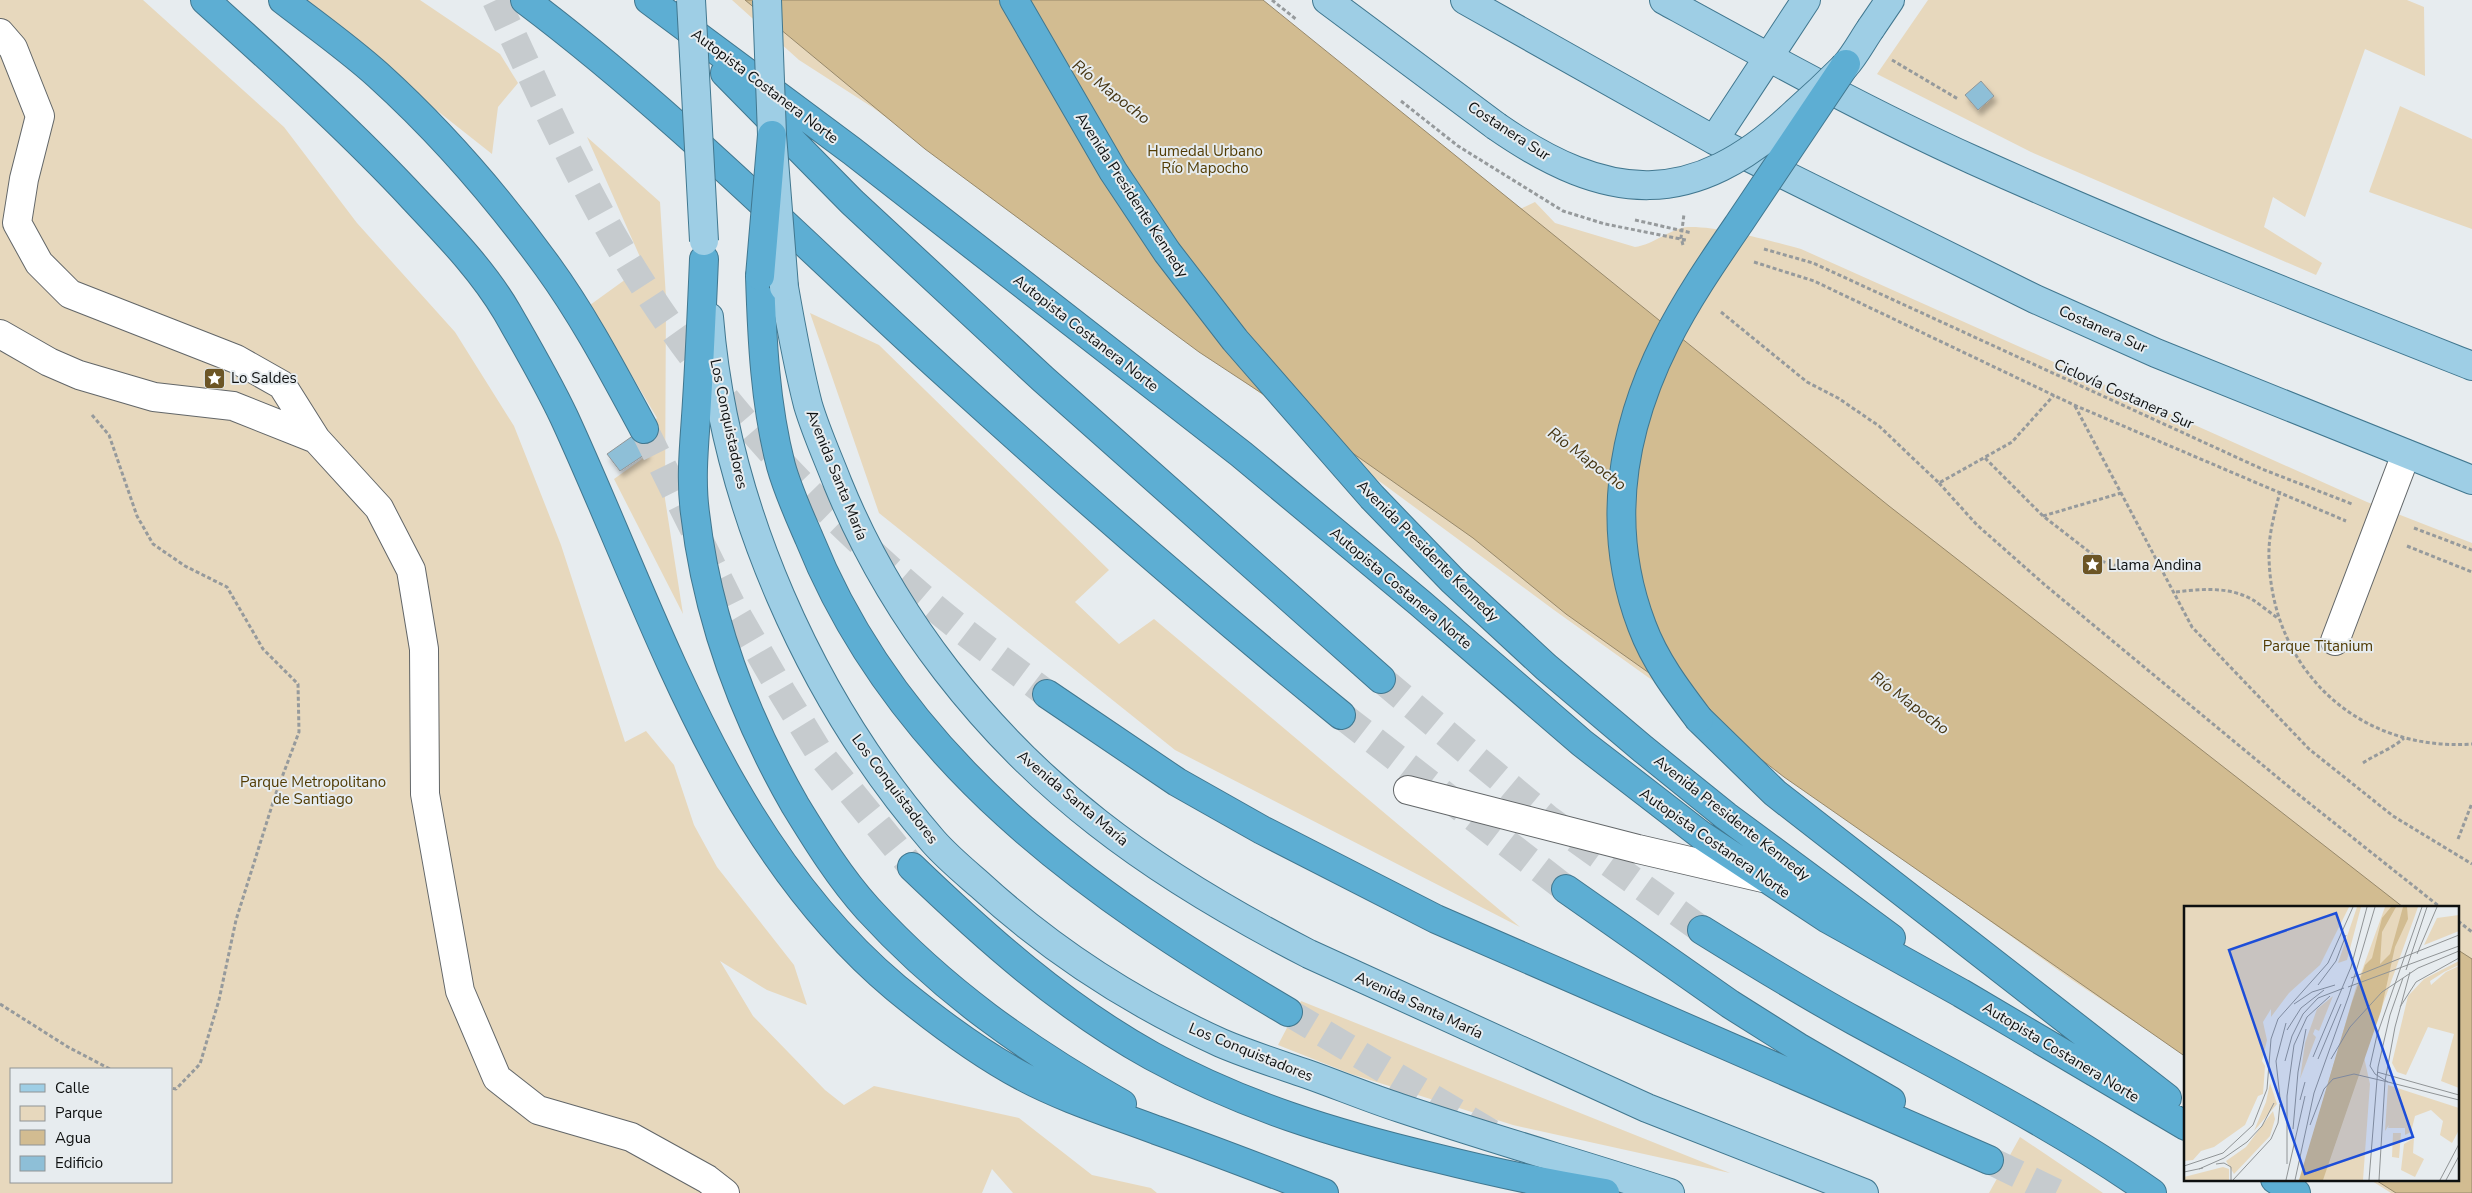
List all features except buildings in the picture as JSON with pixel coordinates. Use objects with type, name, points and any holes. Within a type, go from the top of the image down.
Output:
[{"type":"highway","points":[[205,0],[302,87],[370,152],[466,256],[504,306],[562,414],[682,685],[728,779],[762,837],[842,938],[893,985],[937,1021],[1021,1076],[1077,1102],[1226,1155],[1324,1193]]},
{"type":"highway","points":[[283,0],[376,74],[427,122],[470,169],[548,267],[588,328],[644,429]]},
{"type":"highway","points":[[525,0],[579,41],[713,156],[937,366],[1083,496],[1212,610],[1341,715]]},
{"type":"highway","name":"Avenida Presidente Kennedy","points":[[1014,0],[1113,171],[1167,252],[1235,340],[1372,497],[1453,581],[1546,667],[1642,749],[1726,816],[1961,993]]},
{"type":"highway","points":[[655,4],[852,202],[1044,379],[1381,678]]},
{"type":"highway","name":"Autopista Costanera Norte","points":[[655,4],[852,151],[1241,454],[1641,791],[1764,878],[1828,919],[1961,993],[2184,1125]]},
{"type":"highway","points":[[1846,64],[1696,289],[1667,339],[1636,416],[1625,459],[1621,500],[1624,550],[1631,592],[1642,627],[1675,688],[1699,719],[1775,793],[2184,1110]]},
{"type":"highway","points":[[772,135],[760,276],[762,328],[770,407],[782,468],[826,580],[882,676],[920,726],[963,772],[1059,860],[1134,917],[1196,958],[1288,1012]]},
{"type":"highway","points":[[704,250],[693,478],[694,511],[703,570],[724,652],[737,688],[765,752],[830,860],[852,889],[874,915],[944,983],[1003,1031],[1054,1065],[1141,1115],[1226,1155]]},
{"type":"highway","points":[[1047,694],[1177,782],[1262,830],[1436,919],[1991,1161],[1798,1047],[1722,998],[1566,889]]},
{"type":"highway","points":[[912,867],[1014,961],[1060,996],[1152,1055],[1211,1085],[1260,1106],[1350,1136],[1521,1178],[1605,1193]]},
{"type":"highway","points":[[1702,930],[1814,998],[2013,1105],[2152,1193]]},
{"type":"highway","points":[[2276,1180],[2296,1193]]},
{"type":"main road","name":"Los Conquistadores","points":[[691,0],[710,332],[722,405],[738,476],[761,546],[789,615],[819,676],[848,726],[892,790],[935,844],[999,902],[1063,953],[1142,1003],[1222,1043],[1398,1108],[1670,1193]]},
{"type":"main road","name":"Avenida Santa María","points":[[767,0],[772,135],[784,287],[809,407],[848,508],[871,556],[927,644],[1015,750],[1097,823],[1203,896],[1255,926],[1309,954],[1647,1108],[1864,1193]]},
{"type":"main road","name":"Costanera Sur","points":[[1326,0],[1496,126],[1542,154],[1585,175],[1625,184],[1666,185],[1690,181],[1706,175],[1744,156],[1780,128],[1846,64],[1890,0]]},
{"type":"main road","name":"Costanera Sur","points":[[1465,0],[1714,140],[2035,299],[2156,353],[2472,480]]},
{"type":"main road","points":[[1664,0],[1880,115],[1973,160],[2236,273],[2472,366]]},
{"type":"main road","points":[[1714,140],[1806,0]]},
{"type":"street","points":[[0,33],[13,48],[40,116],[24,179],[17,223],[38,263],[70,294],[236,359],[282,385],[316,439],[379,508],[412,570],[424,649],[425,794],[460,990],[497,1078],[538,1110],[631,1137],[707,1179],[725,1193]]},
{"type":"street","points":[[0,334],[49,362],[79,375],[154,396],[233,406],[316,439]]},
{"type":"street","points":[[2335,641],[2381,526],[2406,454]]},
{"type":"street","points":[[1408,790],[1638,849],[1764,878]]},
{"type":"path","points":[[1683,247],[1681,238],[1690,241]]},
{"type":"path","name":"Ciclovía Costanera Sur","points":[[1770,250],[1813,263],[2262,468],[2381,526],[2472,550]]},
{"type":"path","points":[[1752,261],[1814,282],[2074,405],[2280,491],[2381,526],[2472,572]]},
{"type":"path","points":[[1717,307],[1722,314],[1796,374],[1879,426],[1939,482],[1977,525],[2045,586],[2294,791],[2439,906]]},
{"type":"path","points":[[1939,482],[2012,442],[2054,394]]},
{"type":"path","points":[[2074,405],[2159,567],[2176,592],[2192,627],[2309,750],[2393,816],[2472,864]]},
{"type":"path","points":[[91,413],[109,435],[137,516],[153,544],[185,566],[227,587],[263,649],[298,684],[299,732],[275,796],[236,920],[219,1000],[200,1064],[176,1089],[172,1088]]},
{"type":"path","points":[[1984,458],[2043,516],[2101,561],[2121,567],[2159,567]]},
{"type":"path","points":[[2043,516],[2121,493]]},
{"type":"path","points":[[2176,592],[2209,589],[2239,593],[2254,600],[2279,619]]},
{"type":"path","points":[[2363,763],[2373,756],[2394,747],[2404,738]]},
{"type":"path","points":[[2458,839],[2472,802]]},
{"type":"path","points":[[2460,923],[2472,932]]},
{"type":"path","points":[[0,1004],[68,1047],[108,1068]]},
{"type":"green space","name":"Parque Metropolitano de Santiago","points":[[0,0],[143,0],[284,127],[357,223],[455,332],[514,426],[561,545],[625,742],[646,731],[674,765],[694,825],[717,867],[794,965],[807,1005],[767,990],[720,961],[753,1016],[825,1090],[844,1105],[874,1086],[1019,1118],[1092,1175],[1151,1188],[1157,1193],[1013,1193],[992,1169],[982,1193],[0,1193]]},
{"type":"green space","points":[[297,0],[420,0],[500,54],[518,83],[498,107],[492,154]]},
{"type":"green space","name":"Humedal Urbano Río Mapocho","points":[[732,0],[1254,0],[1677,336],[1520,209],[1535,202],[1555,223],[1635,247],[1642,246],[1675,230],[1701,227],[1729,231],[1801,249],[2367,502],[2472,543],[2472,1193],[2391,1193],[2371,1180],[2460,1180],[2460,906],[2184,906],[2184,1055],[2072,980],[1554,610],[872,107],[799,60]]},
{"type":"green space","points":[[1928,0],[2407,0],[2424,7],[2425,76],[2365,49],[2305,217],[2273,197],[2264,227],[2322,263],[2316,275],[2031,152],[1877,74]]},
{"type":"green space","points":[[2400,106],[2472,139],[2472,229],[2369,192]]},
{"type":"green space","points":[[587,137],[660,202],[666,298],[665,499],[683,614],[614,479],[649,454],[639,436],[657,418],[590,305],[644,266]]},
{"type":"green space","points":[[810,313],[879,345],[1109,570],[1075,602],[1119,644],[1154,619],[1520,927],[1175,750],[879,513]]},
{"type":"green space","points":[[1301,1001],[1730,1173],[1513,1125],[1351,1074],[1278,1045]]},
{"type":"green space","points":[[2020,1137],[2103,1193],[1989,1193]]},
{"type":"water","name":"Humedal Urbano Río Mapocho","points":[[745,0],[1263,0],[1889,506],[2402,906],[2184,906],[2184,1056],[1784,777],[1659,680],[1566,614],[1473,538],[1354,454],[1199,352],[925,149]]},
{"type":"water","points":[[2460,951],[2472,959],[2472,1193],[2396,1193],[2376,1180],[2460,1180]]},
{"type":"tunnel","points":[[496,0],[565,145],[602,216],[643,285],[675,333],[710,379],[786,468],[869,550],[957,626],[1047,694]]},
{"type":"tunnel","points":[[644,429],[732,606],[782,692],[820,754],[912,867]]},
{"type":"tunnel","points":[[1381,679],[1547,818],[1702,930]]},
{"type":"tunnel","points":[[1341,715],[1566,889]]},
{"type":"tunnel","points":[[1288,1012],[1491,1133]]},
{"type":"tunnel","points":[[1993,1162],[2057,1193]]},
{"type":"place","name":"Lo Saldes","points":[[215,378]]},
{"type":"place","name":"Llama Andina","points":[[2092,565]]},
{"type":"water label","name":"Río Mapocho","points":[[1111,92]]},
{"type":"water label","name":"Río Mapocho","points":[[1587,459]]},
{"type":"water label","name":"Río Mapocho","points":[[1910,703]]},
{"type":"park label","name":"Parque Titanium","points":[[2318,646]]}]
